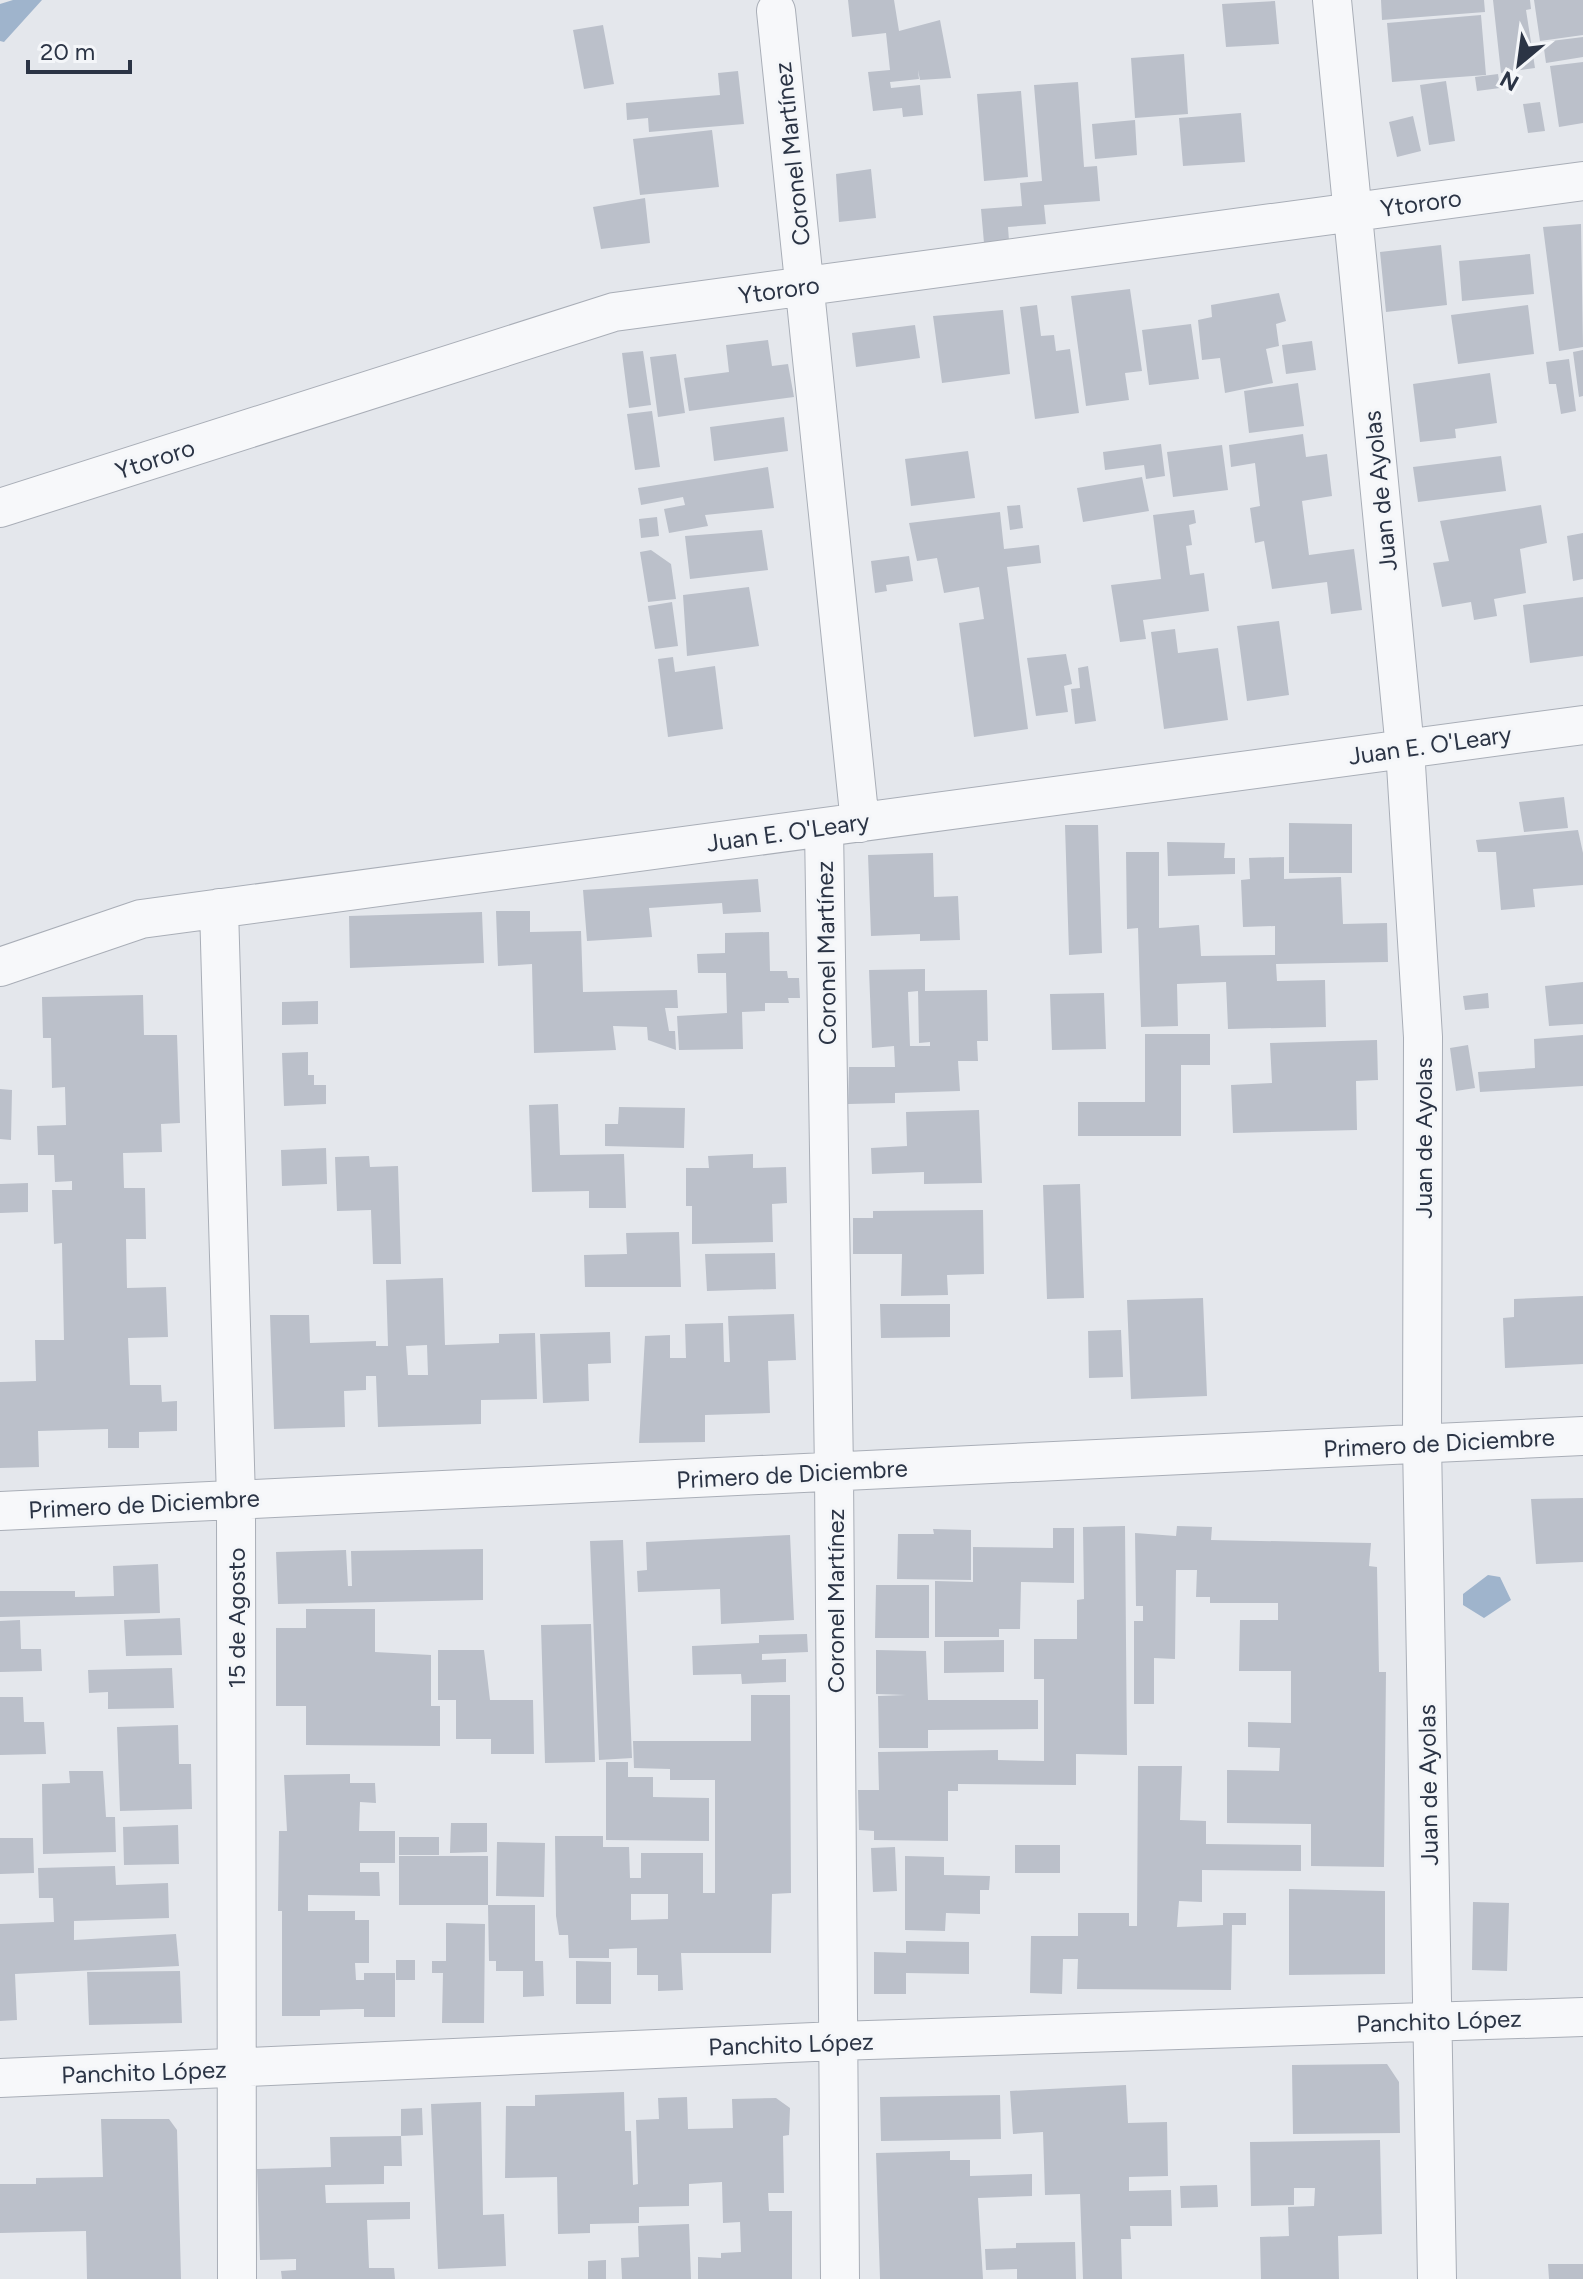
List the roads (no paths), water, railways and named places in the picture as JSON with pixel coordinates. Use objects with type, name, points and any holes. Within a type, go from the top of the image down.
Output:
[{"type":"street","name":"Juan de Ayolas","points":[[1332,0],[1405,749],[1423,1037],[1422,1443],[1437,2279]]},
{"type":"street","name":"Coronel Martínez","points":[[776,11],[805,286],[842,825],[834,1472],[840,2279]]},
{"type":"street","name":"Ytororo","points":[[0,508],[614,312],[1583,181]]},
{"type":"street","name":"Juan E. O'Leary","points":[[0,967],[141,919],[1583,725]]},
{"type":"street","name":"15 de Agosto","points":[[219,908],[236,1499],[237,2279]]},
{"type":"street","name":"Primero de Diciembre","points":[[0,1511],[1583,1436]]},
{"type":"street","name":"Panchito López","points":[[0,2078],[837,2041],[1583,2017]]},
{"type":"water","points":[[13,0],[42,0],[4,42],[0,41],[0,4]]},
{"type":"water","points":[[1488,1575],[1500,1577],[1511,1600],[1484,1618],[1463,1605],[1463,1594]]}]
